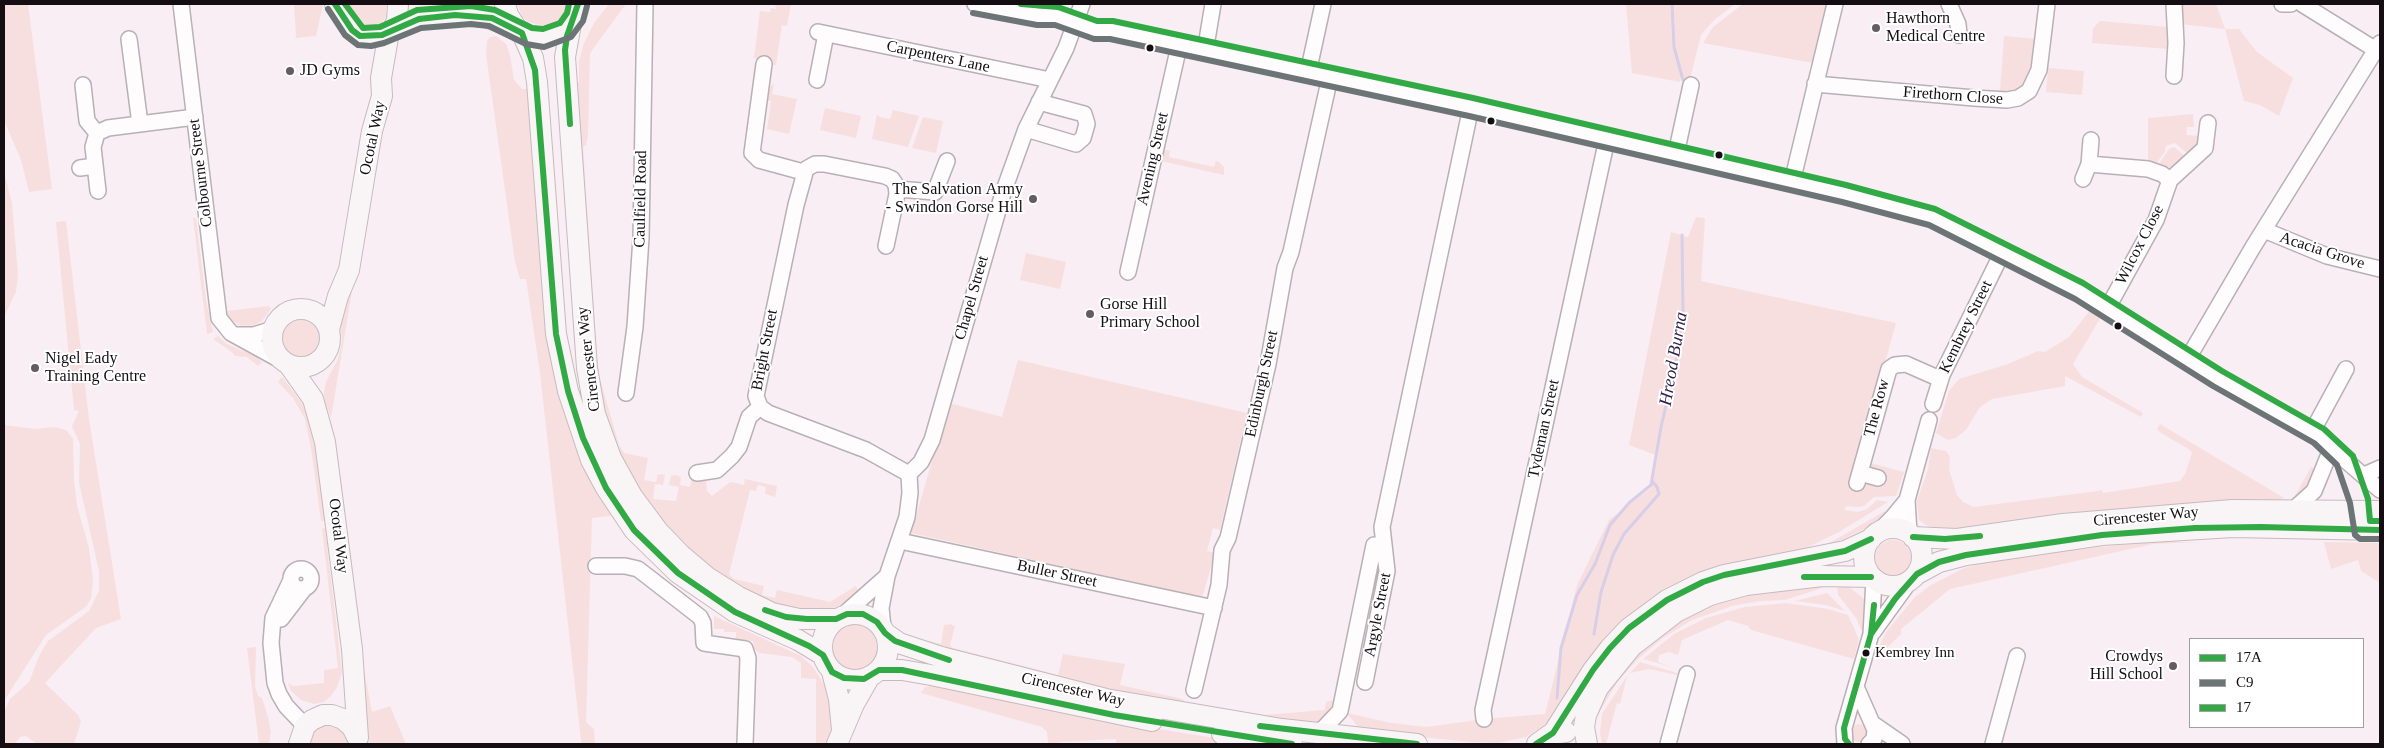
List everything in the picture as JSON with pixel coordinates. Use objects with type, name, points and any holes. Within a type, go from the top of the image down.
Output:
[{"type":"main road","name":"Ocotal Way","points":[[335,4],[344,20],[360,36],[381,78]]},
{"type":"main road","name":"Ocotal Way","points":[[329,328],[342,284],[349,270],[372,131],[381,102],[381,78],[390,31],[397,21],[398,4]]},
{"type":"main road","name":"Cirencester Way","points":[[505,4],[508,15],[520,31],[533,58],[537,82],[556,334],[568,391],[592,460],[624,516],[667,564],[695,586],[735,612],[798,640],[827,663]]},
{"type":"main road","name":"Cirencester Way","points":[[578,4],[566,43],[566,57],[587,368],[594,414],[611,458],[632,496],[658,531],[676,551],[708,577],[739,597],[772,613],[799,619],[840,617]]},
{"type":"main road","points":[[360,36],[378,37],[419,19],[455,15],[486,17],[537,38],[552,37],[565,30],[571,24]]},
{"type":"main road","points":[[302,309],[319,314],[329,328],[330,339],[328,348],[321,360],[304,367],[286,363],[273,346],[273,329],[285,314],[302,309],[342,284]]},
{"type":"main road","name":"Ocotal Way","points":[[321,360],[315,378],[313,399],[325,442],[352,649],[358,741]]},
{"type":"main road","name":"Ocotal Way","points":[[286,363],[313,399]]},
{"type":"main road","name":"Cirencester Way","points":[[1911,535],[1957,539],[2064,524],[2232,510],[2380,511]]},
{"type":"main road","name":"Cirencester Way","points":[[1914,576],[1939,562],[1966,554],[2102,534],[2233,527],[2371,530]]},
{"type":"main road","points":[[1541,741],[1567,714],[1588,678],[1610,648],[1629,628],[1667,600],[1703,582],[1724,575],[1846,551],[1888,529],[1895,529],[1911,535],[1918,543],[1922,558],[1914,576],[1906,583],[1890,586],[1873,578],[1822,576],[1754,583],[1710,595],[1676,612],[1632,646],[1598,688],[1586,715],[1584,727],[1586,744]]},
{"type":"main road","points":[[1873,537],[1864,554],[1864,562],[1873,578]]},
{"type":"main road","points":[[863,614],[878,622],[884,631],[888,644],[887,655],[857,698],[840,738],[839,699],[822,644],[824,633],[840,617],[863,614]]},
{"type":"main road","name":"Cirencester Way","points":[[884,631],[899,643],[933,655],[1088,695],[1224,720],[1315,733],[1417,744]]},
{"type":"main road","points":[[827,663],[851,680],[875,673]]},
{"type":"main road","name":"Cirencester Way","points":[[875,673],[902,670],[922,673],[1114,715],[1292,744]]},
{"type":"main road","points":[[300,740],[312,720],[323,715],[341,698],[354,675]]},
{"type":"main road","points":[[323,715],[343,719],[352,727],[358,741]]},
{"type":"main road","points":[[1541,741],[1572,734],[1586,744]]},
{"type":"street","name":"Colbourne Street","points":[[181,4],[218,312],[222,324],[235,335],[286,363]]},
{"type":"street","name":"Caulfield Road","points":[[626,393],[635,327],[641,238],[645,4]]},
{"type":"street","points":[[975,4],[1039,16],[1056,16],[1098,30],[1111,30],[1205,52],[1471,107],[1932,216],[2079,291],[2187,360],[2312,432],[2332,447],[2380,490]]},
{"type":"street","name":"Chapel Street","points":[[909,474],[921,462],[932,440],[1002,193],[1026,129],[1066,48],[1082,4]]},
{"type":"street","points":[[1205,52],[1213,4]]},
{"type":"street","points":[[1308,73],[1322,4]]},
{"type":"street","points":[[1792,182],[1835,4]]},
{"type":"street","points":[[1949,4],[1962,27]]},
{"type":"street","name":"Firethorn Close","points":[[1815,84],[1974,98],[2007,100],[2018,98],[2029,92],[2039,70],[2047,4]]},
{"type":"street","points":[[2174,4],[2174,76]]},
{"type":"street","points":[[2282,4],[2291,4]]},
{"type":"street","points":[[2187,360],[2264,230],[2378,46],[2302,4]]},
{"type":"street","name":"Carpenters Lane","points":[[816,80],[828,33],[1050,80]]},
{"type":"street","points":[[129,39],[140,124]]},
{"type":"street","name":"Avening Street","points":[[1128,272],[1179,46]]},
{"type":"street","points":[[767,73],[752,153],[759,160],[807,169],[824,164],[885,176],[894,181],[897,189],[886,246]]},
{"type":"street","name":"Edinburgh Street","points":[[1194,690],[1219,585],[1222,550],[1228,538],[1261,386],[1268,364],[1283,286],[1283,277],[1291,252],[1330,77]]},
{"type":"street","points":[[82,85],[78,108],[89,125],[98,133]]},
{"type":"street","points":[[1676,154],[1691,85]]},
{"type":"street","points":[[1026,129],[1071,143],[1079,144],[1083,138],[1087,124],[1084,114],[1039,102]]},
{"type":"street","name":"Argyle Street","points":[[1365,682],[1387,571],[1382,527],[1471,107]]},
{"type":"street","points":[[98,191],[88,167],[93,142],[98,133],[108,128],[195,117]]},
{"type":"street","name":"Wilcox Close","points":[[2107,308],[2156,220],[2170,180],[2206,148],[2208,123]]},
{"type":"street","name":"Tydeman Street","points":[[1484,719],[1484,710],[1508,596],[1607,139]]},
{"type":"street","points":[[2083,179],[2088,164],[2091,140]]},
{"type":"street","points":[[897,189],[935,192],[948,162]]},
{"type":"street","points":[[2088,164],[2148,169],[2162,174],[2170,180]]},
{"type":"street","name":"Bright Street","points":[[807,169],[756,386],[756,399],[760,407],[773,416],[866,450],[909,474]]},
{"type":"street","name":"Acacia Grove","points":[[2264,230],[2328,256],[2380,269]]},
{"type":"street","name":"Kembrey Street","points":[[1933,404],[1940,379],[2003,251]]},
{"type":"street","points":[[235,335],[254,335],[273,329]]},
{"type":"street","name":"The Row","points":[[1878,478],[1859,478],[1886,377],[1891,367],[1898,364],[1906,364],[1940,379]]},
{"type":"street","points":[[2312,432],[2346,369]]},
{"type":"street","points":[[697,473],[720,475],[737,451],[749,417],[760,407]]},
{"type":"street","points":[[1911,535],[1907,500],[1929,420]]},
{"type":"street","points":[[2294,509],[2314,492],[2332,447]]},
{"type":"street","points":[[2364,475],[2380,468]]},
{"type":"street","points":[[884,631],[881,608],[910,497],[909,474]]},
{"type":"street","points":[[1873,537],[1907,500]]},
{"type":"street","name":"Buller Street","points":[[900,541],[1214,608]]},
{"type":"street","points":[[1315,733],[1324,728],[1340,711],[1374,545]]},
{"type":"street","points":[[596,566],[625,566],[638,569],[700,617],[703,623],[704,643],[744,650],[748,658],[745,744]]},
{"type":"street","points":[[840,617],[888,576]]},
{"type":"street","points":[[1871,634],[1914,576]]},
{"type":"street","points":[[1846,738],[1852,699],[1857,689],[1871,634],[1873,578]]},
{"type":"street","points":[[298,584],[280,621],[273,654],[275,683],[300,740]]},
{"type":"street","points":[[1993,744],[2017,656]]},
{"type":"street","points":[[1668,744],[1687,674]]},
{"type":"street","points":[[1857,689],[1872,722],[1875,736],[1869,744]]},
{"type":"street","points":[[1340,711],[1348,726],[1366,739]]},
{"type":"street","points":[[1846,738],[1856,716],[1863,716],[1902,744]]},
{"type":"shaded area","points":[[4,4],[28,4],[52,189],[29,192],[21,160],[4,120]]},
{"type":"shaded area","points":[[294,4],[323,5],[316,36],[296,38]]},
{"type":"shaded area","points":[[347,4],[386,4],[386,17],[380,26],[369,28],[357,19]]},
{"type":"shaded area","points":[[517,4],[568,5],[560,20],[544,26],[528,22],[522,16]]},
{"type":"shaded area","points":[[609,4],[626,4],[590,53],[588,136],[586,145],[583,147],[598,372],[619,445],[624,453],[648,458],[644,480],[656,482],[658,474],[665,475],[663,485],[655,484],[653,499],[676,501],[679,487],[669,485],[671,476],[676,475],[681,477],[680,485],[690,487],[692,477],[706,480],[707,491],[712,496],[730,482],[744,485],[745,479],[777,486],[775,497],[765,494],[766,487],[758,485],[756,491],[750,490],[729,574],[734,579],[764,586],[762,595],[775,598],[777,590],[830,602],[856,586],[858,590],[856,595],[834,608],[812,611],[772,605],[688,555],[625,475],[599,408],[574,87],[579,82],[579,61],[584,43],[594,23]]},
{"type":"shaded area","points":[[775,4],[791,4],[787,26],[782,25],[776,65],[758,63],[759,59],[754,58],[760,11],[770,12],[771,8],[776,9]]},
{"type":"shaded area","points":[[1626,4],[1735,4],[1714,20],[1701,35],[1689,83],[1680,79],[1680,82],[1632,73]]},
{"type":"shaded area","points":[[1743,4],[1828,4],[1813,63],[1703,43],[1713,27]]},
{"type":"shaded area","points":[[2179,4],[2216,4],[2225,29],[2180,24]]},
{"type":"shaded area","points":[[2100,21],[2169,27],[2168,49],[2092,43],[2093,28]]},
{"type":"shaded area","points":[[2225,29],[2239,29],[2257,52],[2293,78],[2279,116],[2260,105],[2244,101]]},
{"type":"shaded area","points":[[496,36],[506,44],[510,55],[514,80],[522,89],[530,89],[560,389],[576,446],[611,516],[592,518],[586,722],[594,729],[595,744],[582,744],[581,741],[540,373],[526,279],[520,279],[515,262],[486,54],[487,41],[490,37]]},
{"type":"shaded area","points":[[2004,36],[2037,39],[2033,66],[2024,85],[2015,91],[2000,91]]},
{"type":"shaded area","points":[[2048,68],[2084,71],[2082,95],[2046,92]]},
{"type":"shaded area","points":[[774,84],[772,94],[797,99],[789,134],[767,129],[771,101],[762,100],[765,89]]},
{"type":"shaded area","points":[[825,108],[861,116],[856,138],[820,130]]},
{"type":"shaded area","points":[[893,110],[919,116],[908,147],[872,139],[877,114],[880,117],[890,119]]},
{"type":"shaded area","points":[[2193,114],[2194,127],[2187,127],[2186,135],[2200,136],[2204,140],[2188,154],[2175,143],[2166,146],[2165,152],[2154,166],[2148,162],[2148,118]]},
{"type":"shaded area","points":[[923,117],[943,121],[936,153],[912,148]]},
{"type":"shaded area","points":[[2174,147],[2185,156],[2172,167],[2157,167],[2169,149]]},
{"type":"shaded area","points":[[1164,151],[1170,151],[1169,157],[1214,167],[1216,161],[1219,162],[1224,167],[1224,175],[1161,161]]},
{"type":"shaded area","points":[[4,172],[12,203],[18,275],[16,292],[4,317]]},
{"type":"shaded area","points":[[1696,217],[1705,218],[1701,281],[1896,323],[1851,485],[1869,469],[1867,462],[1904,472],[1896,496],[1874,497],[1864,506],[1859,507],[1846,506],[1844,510],[1858,512],[1867,509],[1877,500],[1888,502],[1839,532],[1802,550],[1742,563],[1563,706],[1543,726],[1526,737],[1498,743],[1361,731],[1347,713],[1391,723],[1427,727],[1484,719],[1545,714],[1577,585],[1609,520],[1651,488],[1658,456],[1629,445],[1671,232],[1688,237]]},
{"type":"shaded area","points":[[193,218],[196,218],[206,300],[213,332],[207,334]]},
{"type":"shaded area","points":[[66,221],[89,419],[121,619],[96,628],[45,683],[78,715],[81,722],[74,744],[37,744],[26,736],[20,737],[15,744],[4,744],[4,712],[10,699],[29,682],[40,654],[48,641],[89,611],[99,591],[99,571],[79,483],[80,444],[72,426],[79,411],[74,410],[56,222]]},
{"type":"shaded area","points":[[1026,253],[1066,262],[1060,289],[1020,280]]},
{"type":"shaded area","points":[[349,290],[352,291],[331,418],[325,403],[324,393],[326,382],[338,359],[342,341],[340,318]]},
{"type":"shaded area","points":[[269,306],[271,309],[262,321],[253,326],[238,325],[228,317],[227,311]]},
{"type":"shaded area","points":[[2091,309],[2101,317],[2073,364],[2082,377],[2143,413],[2141,417],[2065,376],[2065,386],[1992,399],[1980,407],[1966,430],[1956,438],[1948,440],[1936,433],[1949,391],[1959,379],[2008,364],[2038,351],[2045,352],[2069,337]]},
{"type":"shaded area","points":[[301,317],[316,323],[322,338],[316,353],[301,359],[286,353],[280,338],[286,323]]},
{"type":"shaded area","points":[[218,336],[227,344],[255,356],[262,362],[258,366],[247,357],[235,356],[213,339]]},
{"type":"shaded area","points":[[1018,360],[1247,413],[1220,530],[1213,528],[1207,551],[1215,553],[1201,597],[911,533],[949,403],[1002,417]]},
{"type":"shaded area","points":[[282,377],[302,403],[307,416],[315,448],[325,521],[321,521],[305,419],[293,398],[278,382]]},
{"type":"shaded area","points":[[2160,424],[2284,498],[2276,502],[1992,528],[1937,529],[1919,520],[1917,501],[1928,469],[1931,448],[1946,451],[1950,457],[1949,469],[1957,495],[1963,502],[1974,507],[2102,490],[2103,493],[2180,481],[2185,474],[2192,453],[2161,433],[2157,429]]},
{"type":"shaded area","points":[[4,425],[35,429],[54,427],[66,430],[73,439],[77,506],[89,548],[93,581],[91,598],[87,606],[46,635],[4,701]]},
{"type":"shaded area","points":[[2311,467],[2314,469],[2310,485],[2297,499],[2294,498]]},
{"type":"shaded area","points":[[1894,506],[1885,519],[1825,548],[1824,546]]},
{"type":"shaded area","points":[[325,528],[342,673],[337,687],[331,696],[324,702],[314,704],[301,700],[291,691],[288,683],[293,686],[324,683],[324,670],[338,668],[322,529]]},
{"type":"shaded area","points":[[1893,540],[1900,541],[1906,545],[1910,551],[1910,565],[1906,571],[1900,575],[1893,576],[1886,575],[1880,571],[1876,565],[1875,558],[1876,551],[1880,545],[1886,541]]},
{"type":"shaded area","points":[[2155,542],[2199,542],[2153,544],[1950,589],[1901,629],[1901,634],[1879,656],[1875,655],[1886,632],[1915,597],[1931,585],[1962,569],[1980,563],[2058,551]]},
{"type":"shaded area","points":[[2324,542],[2380,543],[2380,583],[2361,571],[2358,560],[2331,569]]},
{"type":"shaded area","points":[[1837,585],[1849,587],[1863,598],[1866,603],[1865,632],[1862,631],[1856,618],[1838,595]]},
{"type":"shaded area","points":[[1828,586],[1785,600],[1760,601],[1732,606],[1692,620],[1663,638],[1638,659],[1618,681],[1599,713],[1596,713],[1598,705],[1626,661],[1691,611],[1760,589]]},
{"type":"shaded area","points":[[1827,593],[1845,611],[1826,605],[1795,601]]},
{"type":"shaded area","points":[[1786,603],[1828,609],[1848,615],[1859,639],[1854,659],[1751,630],[1748,626],[1728,620],[1682,640],[1678,655],[1669,652],[1659,655],[1658,662],[1675,668],[1643,659],[1674,634],[1706,618],[1745,607]]},
{"type":"shaded area","points":[[714,616],[801,656],[813,667],[825,686],[832,706],[831,733],[828,744],[816,744],[816,679],[801,678],[801,663],[792,657],[759,653],[754,648],[753,641],[736,640],[736,632],[724,632],[724,629],[714,629]]},
{"type":"shaded area","points":[[850,623],[860,623],[872,630],[879,642],[879,652],[872,664],[860,671],[850,671],[842,667],[835,660],[831,652],[831,642],[835,634],[842,627]]},
{"type":"shaded area","points":[[950,624],[955,626],[950,645],[953,648],[1058,675],[1063,654],[1125,664],[1120,685],[1183,699],[1184,702],[1264,715],[1325,710],[1326,702],[1335,700],[1332,710],[1319,725],[1171,704],[923,646],[924,640],[941,644],[944,625]]},
{"type":"shaded area","points":[[256,647],[255,686],[258,696],[262,698],[268,717],[271,732],[269,744],[259,744],[247,648]]},
{"type":"shaded area","points":[[1640,662],[1677,673],[1677,675],[1649,669],[1630,673]]},
{"type":"shaded area","points":[[364,670],[372,712],[390,706],[406,744],[370,744],[361,688]]},
{"type":"shaded area","points":[[1627,676],[1620,704],[1617,703],[1606,744],[1602,744],[1600,733],[1602,714]]},
{"type":"shaded area","points":[[932,686],[971,691],[1133,725],[1253,744],[1116,744],[1116,739],[1048,744],[1047,732],[1042,727],[921,693],[925,687]]},
{"type":"shaded area","points":[[329,724],[341,728],[349,739],[350,744],[309,744],[312,734],[316,729]]},
{"type":"shaded area","points":[[1859,724],[1865,727],[1868,733],[1865,739],[1859,742],[1853,739],[1850,733],[1853,727]]},
{"type":"waterway","name":"Hreod Burna","points":[[1672,4],[1674,47],[1683,80]]},
{"type":"waterway","name":"Hreod Burna","points":[[1557,698],[1561,648],[1577,595],[1595,564],[1610,525],[1629,503],[1651,485],[1661,427],[1678,353],[1683,312],[1682,235]]},
{"type":"waterway","name":"Hreod Burna","points":[[1594,634],[1601,592],[1613,555],[1624,534],[1659,494],[1657,487],[1652,481]]},
{"type":"transit line","name":"17A","points":[[335,4],[352,30],[360,36],[382,35],[419,19],[455,15],[492,18],[522,33],[535,70],[556,334],[568,391],[583,438],[606,488],[634,530],[678,573],[735,612],[809,646],[823,655],[832,672],[844,678],[864,679],[879,670],[902,670],[1114,715],[1292,744]]},
{"type":"transit line","name":"17","points":[[345,4],[363,28],[380,27],[417,10],[471,6],[495,10],[532,28],[543,29],[560,23],[567,13],[569,4]]},
{"type":"transit line","name":"17A","points":[[570,124],[565,50],[567,36],[578,4]]},
{"type":"transit line","name":"17","points":[[1021,4],[1058,7],[1097,21],[1113,21],[1473,98],[1846,185],[1935,209],[2083,283],[2222,371],[2324,429],[2353,456],[2368,499],[2370,521],[2380,521]]},
{"type":"transit line","name":"C9","points":[[328,9],[345,35],[358,45],[371,46],[384,43],[421,28],[471,24],[489,26],[526,44],[544,47],[571,37],[583,21],[587,6]]},
{"type":"transit line","name":"C9","points":[[973,13],[1037,25],[1055,25],[1094,39],[1110,39],[1469,116],[1842,202],[1929,225],[2075,299],[2213,386],[2314,443],[2337,465],[2350,503],[2355,535],[2360,539],[2380,539]]},
{"type":"transit line","name":"17A","points":[[1871,634],[1895,599],[1917,574],[1939,562],[1966,555],[2102,535],[2195,528],[2260,527],[2380,530]]},
{"type":"transit line","name":"17A","points":[[1913,537],[1945,539],[1980,536]]},
{"type":"transit line","name":"17A","points":[[1536,744],[1553,733],[1593,670],[1610,648],[1629,628],[1667,600],[1703,582],[1724,575],[1845,551],[1871,539]]},
{"type":"transit line","name":"17A","points":[[1804,577],[1871,577]]},
{"type":"transit line","name":"17A","points":[[1849,744],[1845,739],[1844,728],[1871,634],[1874,605]]},
{"type":"transit line","name":"17A","points":[[765,610],[786,617],[807,619],[836,619],[847,614],[863,614],[877,622],[885,633],[895,641],[949,660]]},
{"type":"transit line","name":"17A","points":[[1260,726],[1417,744]]},
{"type":"place","name":"Hawthorn Medical Centre","points":[[1876,28]]},
{"type":"place","name":"JD Gyms","points":[[290,71]]},
{"type":"place","name":"The Salvation Army - Swindon Gorse Hill","points":[[1033,199]]},
{"type":"place","name":"Gorse Hill Primary School","points":[[1090,314]]},
{"type":"place","name":"Nigel Eady Training Centre","points":[[35,368]]},
{"type":"place","name":"Kembrey Inn","points":[[1866,653]]},
{"type":"place","name":"Crowdys Hill School","points":[[2173,666]]}]
